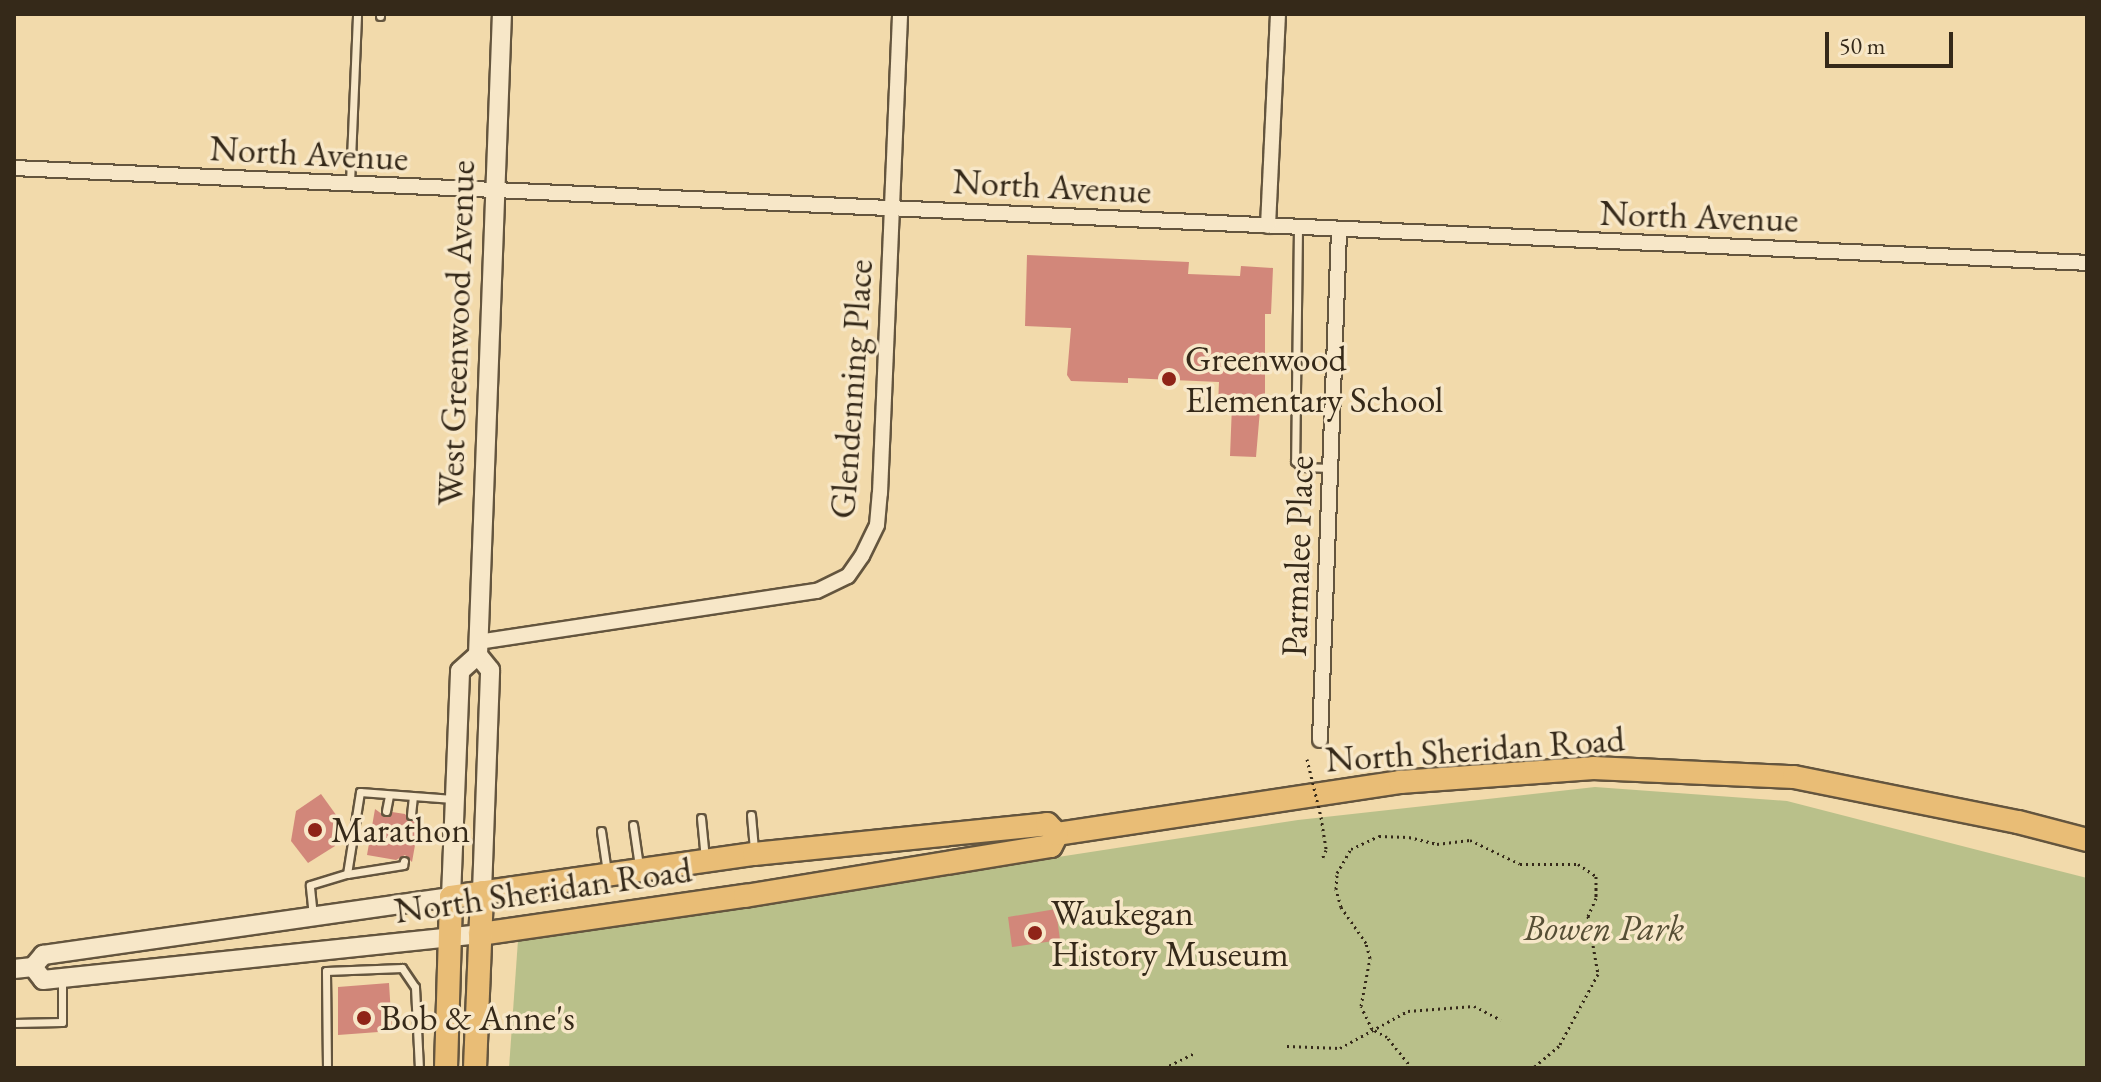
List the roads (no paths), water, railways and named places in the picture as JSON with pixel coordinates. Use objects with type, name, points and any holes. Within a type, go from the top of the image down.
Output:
[{"type":"main road","name":"North Sheridan Road","points":[[1057,834],[1400,782],[1593,768],[1794,777],[2018,822],[2087,840]]},
{"type":"main road","name":"North Sheridan Road","points":[[451,897],[754,854],[1047,824],[1057,834]]},
{"type":"main road","name":"North Sheridan Road","points":[[480,934],[745,896],[1051,846],[1057,834]]},
{"type":"main road","points":[[475,1068],[482,892]]},
{"type":"main road","name":"West Greenwood Avenue","points":[[446,1068],[451,897]]},
{"type":"street","name":"West Greenwood Avenue","points":[[482,892],[490,670],[478,649],[502,14]]},
{"type":"street","name":"Glendenning Place","points":[[478,649],[817,591],[848,576],[862,556],[878,514],[900,14]]},
{"type":"street","points":[[1268,226],[1278,14]]},
{"type":"street","name":"North Avenue","points":[[14,168],[2087,263]]},
{"type":"street","name":"Parmalee Place","points":[[1320,740],[1339,231]]},
{"type":"street","name":"West Greenwood Avenue","points":[[451,897],[460,671],[478,649]]},
{"type":"street","name":"North Sheridan Road","points":[[14,969],[33,967],[43,955],[451,897]]},
{"type":"street","name":"North Sheridan Road","points":[[33,967],[43,980],[480,934]]},
{"type":"lane","points":[[350,185],[357,14]]},
{"type":"lane","points":[[1298,228],[1295,461],[1302,467],[1331,468]]},
{"type":"lane","points":[[347,874],[360,792],[455,799]]},
{"type":"lane","points":[[386,811],[389,795]]},
{"type":"lane","points":[[411,815],[413,797]]},
{"type":"lane","points":[[751,815],[754,854]]},
{"type":"lane","points":[[701,818],[705,860]]},
{"type":"lane","points":[[633,825],[639,869]]},
{"type":"lane","points":[[601,831],[607,874]]},
{"type":"lane","points":[[374,870],[377,857]]},
{"type":"lane","points":[[313,916],[310,885],[347,874],[403,865],[404,861]]},
{"type":"lane","points":[[358,949],[359,969]]},
{"type":"lane","points":[[327,1068],[326,971],[402,968],[415,987],[419,1068]]},
{"type":"lane","points":[[14,1023],[62,1022],[62,978]]},
{"type":"lane","points":[[417,1022],[447,1021]]},
{"type":"place","name":"Greenwood Elementary School","points":[[1169,379]]},
{"type":"place","name":"Marathon","points":[[315,830]]},
{"type":"place","name":"Waukegan History Museum","points":[[1035,933]]},
{"type":"place","name":"Bob & Anne's","points":[[364,1018]]},
{"type":"park label","name":"Bowen Park","points":[[1604,928]]}]
